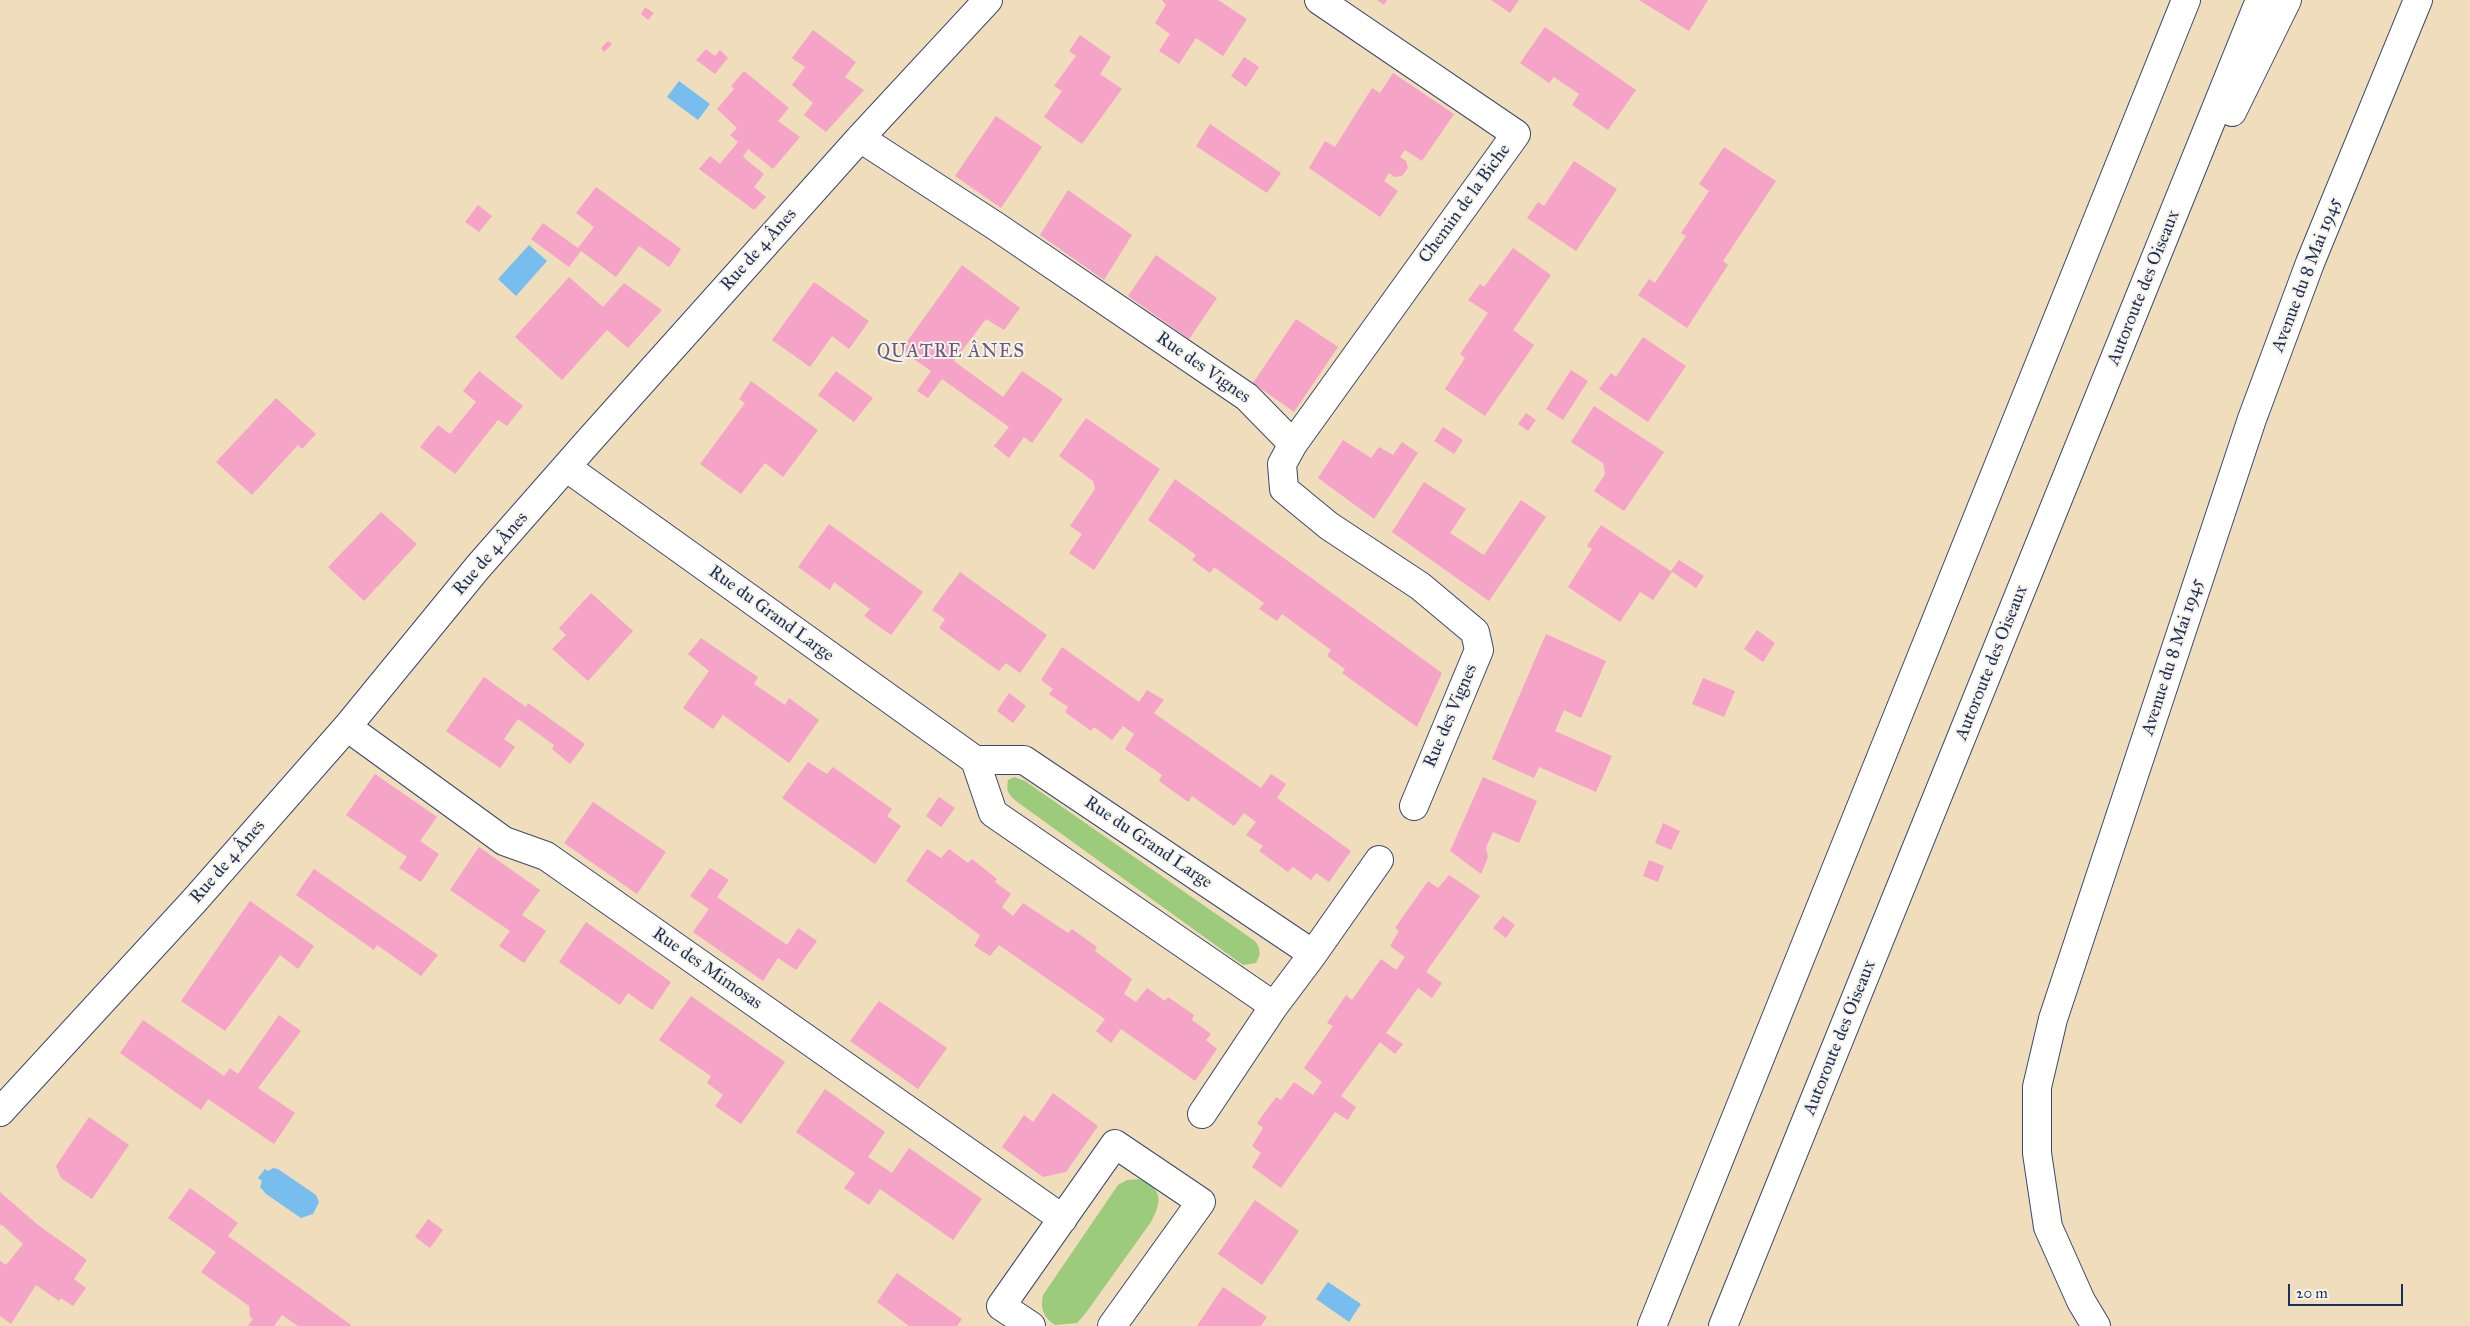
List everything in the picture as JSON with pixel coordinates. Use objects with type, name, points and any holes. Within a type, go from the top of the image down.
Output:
[{"type":"main road","name":"Rue de 4 Ânes","points":[[0,1112],[195,900],[347,727],[478,566],[860,138],[988,0]]},
{"type":"main road","name":"Chemin de la Biche","points":[[1293,444],[1516,134],[1319,0]]},
{"type":"main road","points":[[1652,1326],[2185,0]]},
{"type":"main road","name":"Autoroute des Oiseaux","points":[[1723,1326],[2260,0]]},
{"type":"main road","points":[[2133,316],[2287,0]]},
{"type":"main road","name":"Avenue du 8 Mai 1945","points":[[2096,1326],[2080,1301],[2048,1227],[2037,1153],[2037,1087],[2053,1019],[2252,419],[2310,263],[2418,0]]},
{"type":"main road","name":"Rue des Vignes","points":[[860,138],[997,227],[1247,397],[1293,444],[1282,464],[1284,489],[1329,526],[1420,586],[1475,632],[1479,650],[1414,806]]},
{"type":"main road","name":"Rue du Grand Large","points":[[566,467],[975,760],[1024,760],[1313,954]]},
{"type":"main road","name":"Rue des Mimosas","points":[[347,727],[504,841],[546,856],[1063,1220]]},
{"type":"main road","points":[[975,760],[993,813],[1274,1006]]},
{"type":"main road","points":[[1202,1114],[1274,1006],[1379,860]]},
{"type":"main road","points":[[1031,1326],[1000,1306],[1063,1220],[1115,1144],[1201,1202],[1112,1326]]},
{"type":"green space","points":[[1014,777],[1025,781],[1255,941],[1260,952],[1256,963],[1243,965],[1016,801],[1009,794],[1007,787],[1008,780]]},
{"type":"green space","points":[[1139,1179],[1153,1187],[1158,1196],[1157,1208],[1151,1222],[1077,1323],[1055,1325],[1043,1312],[1043,1295],[1118,1185],[1127,1180]]},
{"type":"water","points":[[679,81],[710,104],[698,120],[667,97]]},
{"type":"water","points":[[529,245],[547,261],[516,296],[498,279]]},
{"type":"water","points":[[273,1168],[278,1169],[316,1195],[319,1202],[313,1214],[301,1218],[266,1194],[260,1187],[262,1181],[258,1178],[265,1169],[268,1171]]},
{"type":"water","points":[[1328,1282],[1361,1304],[1349,1322],[1316,1299]]},
{"type":"building","points":[[1162,0],[1218,0],[1247,19],[1223,56],[1196,38],[1179,64],[1159,51],[1170,34],[1155,23],[1166,5]]},
{"type":"building","points":[[1377,0],[1387,0],[1384,5]]},
{"type":"building","points":[[1491,0],[1519,0],[1510,13]]},
{"type":"building","points":[[1639,0],[1708,0],[1689,31]]},
{"type":"building","points":[[645,7],[654,13],[648,20],[641,14]]},
{"type":"building","points":[[1545,27],[1636,90],[1608,130],[1572,105],[1579,94],[1554,77],[1549,83],[1520,63]]},
{"type":"building","points":[[813,30],[856,62],[845,77],[864,90],[826,132],[804,115],[813,103],[792,85],[805,67],[792,58]]},
{"type":"building","points":[[1080,35],[1111,57],[1100,74],[1122,89],[1082,144],[1044,117],[1062,91],[1054,86],[1076,56],[1069,51]]},
{"type":"building","points":[[608,41],[612,44],[604,52],[601,48]]},
{"type":"building","points":[[706,49],[715,56],[720,50],[728,58],[715,74],[696,60]]},
{"type":"building","points":[[1244,57],[1259,67],[1246,87],[1231,76]]},
{"type":"building","points":[[744,71],[789,108],[778,121],[800,137],[773,169],[748,149],[743,157],[764,174],[754,187],[766,197],[754,210],[699,169],[710,156],[720,164],[738,142],[730,135],[737,128],[717,109],[734,89],[731,86]]},
{"type":"building","points":[[1393,73],[1454,114],[1422,161],[1405,150],[1400,157],[1406,161],[1408,168],[1402,176],[1395,177],[1389,173],[1384,181],[1398,191],[1380,217],[1309,168],[1325,141],[1335,147],[1372,88],[1380,93]]},
{"type":"building","points":[[996,116],[1042,147],[1001,208],[955,176]]},
{"type":"building","points":[[1210,124],[1281,173],[1267,193],[1196,146]]},
{"type":"building","points":[[1724,147],[1776,181],[1723,261],[1728,265],[1687,328],[1638,295],[1649,279],[1655,283],[1686,236],[1681,233],[1709,191],[1699,184]]},
{"type":"building","points":[[1574,161],[1617,189],[1576,251],[1527,218],[1538,202],[1544,206]]},
{"type":"building","points":[[596,187],[681,249],[669,267],[639,246],[616,277],[581,251],[569,267],[531,239],[543,223],[578,248],[594,227],[576,213]]},
{"type":"building","points":[[1068,190],[1132,235],[1104,280],[1040,235]]},
{"type":"building","points":[[478,205],[492,216],[479,232],[465,222]]},
{"type":"building","points":[[1513,248],[1551,275],[1513,330],[1534,345],[1485,416],[1445,389],[1465,358],[1460,354],[1488,313],[1468,300],[1480,284],[1484,287]]},
{"type":"building","points":[[1156,255],[1217,298],[1189,339],[1128,296]]},
{"type":"building","points":[[962,265],[1020,308],[1004,330],[986,319],[954,361],[1003,397],[1022,371],[1063,399],[1032,443],[1024,437],[1009,458],[994,446],[1009,427],[942,379],[928,398],[917,391],[931,371],[901,350]]},
{"type":"building","points":[[569,277],[603,307],[624,283],[662,310],[628,348],[607,330],[562,380],[515,337]]},
{"type":"building","points":[[814,282],[869,321],[849,349],[832,336],[810,367],[772,340]]},
{"type":"building","points":[[1296,319],[1338,347],[1294,412],[1253,383]]},
{"type":"building","points":[[1643,337],[1686,366],[1648,422],[1599,389],[1611,373],[1616,377]]},
{"type":"building","points":[[1571,370],[1588,381],[1563,420],[1546,409]]},
{"type":"building","points":[[479,371],[523,406],[507,426],[498,420],[455,474],[420,447],[438,425],[450,434],[476,402],[463,391]]},
{"type":"building","points":[[836,371],[873,398],[854,422],[818,395]]},
{"type":"building","points":[[751,381],[818,430],[783,477],[765,463],[741,494],[700,464],[745,403],[739,399]]},
{"type":"building","points":[[276,398],[316,434],[302,449],[298,445],[252,495],[216,462]]},
{"type":"building","points":[[1594,406],[1664,452],[1624,511],[1594,491],[1605,474],[1603,463],[1571,442]]},
{"type":"building","points":[[1526,413],[1536,420],[1528,431],[1518,424]]},
{"type":"building","points":[[1086,418],[1160,469],[1094,570],[1069,553],[1082,534],[1070,526],[1095,489],[1093,481],[1059,456]]},
{"type":"building","points":[[1443,427],[1463,440],[1454,454],[1434,441]]},
{"type":"building","points":[[1343,440],[1371,458],[1379,447],[1393,455],[1402,442],[1418,453],[1374,519],[1318,478]]},
{"type":"building","points":[[1175,479],[1442,673],[1417,727],[1342,673],[1345,669],[1327,656],[1331,650],[1282,614],[1277,621],[1259,609],[1264,603],[1214,567],[1210,573],[1192,560],[1196,555],[1148,520]]},
{"type":"building","points":[[1424,482],[1466,509],[1450,533],[1484,555],[1521,500],[1546,517],[1489,601],[1392,532]]},
{"type":"building","points":[[381,512],[417,544],[364,601],[328,567]]},
{"type":"building","points":[[829,524],[923,592],[891,635],[864,616],[870,609],[834,582],[830,590],[798,567]]},
{"type":"building","points":[[1601,525],[1672,572],[1653,600],[1640,592],[1620,622],[1568,587],[1592,549],[1587,546]]},
{"type":"building","points":[[1679,560],[1704,576],[1696,588],[1671,571]]},
{"type":"building","points":[[960,572],[1047,635],[1020,673],[1006,663],[999,671],[939,628],[945,619],[932,610]]},
{"type":"building","points":[[591,593],[633,631],[588,681],[552,649],[566,635],[559,628]]},
{"type":"building","points":[[1757,630],[1775,643],[1763,662],[1744,649]]},
{"type":"building","points":[[1546,634],[1606,661],[1581,718],[1564,710],[1555,731],[1612,756],[1596,792],[1539,767],[1534,778],[1492,759]]},
{"type":"building","points":[[701,638],[758,677],[754,684],[785,705],[789,698],[819,720],[789,763],[723,715],[713,729],[683,708],[709,671],[688,654]]},
{"type":"building","points":[[1062,647],[1139,702],[1147,690],[1164,700],[1154,713],[1261,788],[1271,774],[1286,784],[1277,798],[1351,851],[1329,882],[1316,873],[1311,880],[1293,867],[1288,872],[1259,851],[1263,846],[1246,835],[1256,822],[1244,813],[1234,826],[1192,796],[1188,802],[1159,781],[1162,775],[1125,749],[1134,734],[1123,726],[1112,740],[1094,727],[1091,731],[1065,712],[1068,707],[1049,694],[1053,689],[1041,680]]},
{"type":"building","points":[[484,677],[526,707],[528,703],[585,744],[570,764],[552,749],[554,745],[518,719],[504,739],[515,747],[500,768],[446,731]]},
{"type":"building","points":[[1703,678],[1735,691],[1724,717],[1692,704]]},
{"type":"building","points":[[1009,693],[1026,706],[1013,723],[997,711]]},
{"type":"building","points":[[808,762],[827,774],[833,767],[892,809],[887,816],[901,826],[875,864],[782,798]]},
{"type":"building","points":[[375,774],[437,817],[420,841],[439,854],[421,882],[399,868],[407,857],[346,815]]},
{"type":"building","points":[[1483,777],[1537,801],[1519,843],[1493,832],[1486,847],[1488,857],[1481,874],[1450,851]]},
{"type":"building","points":[[939,797],[955,808],[941,827],[926,816]]},
{"type":"building","points":[[593,802],[666,852],[637,894],[564,843]]},
{"type":"building","points":[[1663,823],[1680,831],[1671,850],[1655,843]]},
{"type":"building","points":[[479,847],[540,890],[522,915],[546,931],[524,963],[499,946],[510,931],[450,890]]},
{"type":"building","points":[[927,849],[941,858],[949,849],[968,863],[972,859],[997,879],[995,882],[1011,894],[1002,907],[1013,916],[1023,903],[1068,933],[1072,929],[1097,947],[1095,951],[1132,979],[1124,994],[1136,1002],[1147,988],[1165,1001],[1168,997],[1194,1015],[1192,1020],[1211,1034],[1206,1040],[1217,1049],[1195,1081],[1121,1029],[1111,1043],[1096,1031],[1105,1019],[999,945],[990,956],[974,946],[980,935],[906,881]]},
{"type":"building","points":[[1649,860],[1664,866],[1658,882],[1643,876]]},
{"type":"building","points":[[710,868],[729,880],[717,897],[787,945],[798,928],[817,941],[796,970],[778,958],[763,981],[693,932],[709,909],[690,896]]},
{"type":"building","points":[[314,869],[438,955],[421,976],[377,945],[374,950],[296,895]]},
{"type":"building","points":[[1449,875],[1480,896],[1426,972],[1442,983],[1432,998],[1418,988],[1386,1033],[1403,1044],[1395,1054],[1380,1042],[1341,1096],[1356,1107],[1348,1120],[1335,1112],[1281,1188],[1252,1167],[1261,1153],[1252,1146],[1263,1128],[1257,1123],[1276,1097],[1281,1100],[1294,1082],[1313,1095],[1322,1082],[1304,1068],[1333,1026],[1327,1023],[1346,995],[1352,1000],[1381,959],[1396,970],[1405,957],[1390,946],[1399,931],[1395,928],[1428,881],[1438,888]]},
{"type":"building","points":[[250,901],[314,946],[298,969],[280,955],[225,1031],[181,1001]]},
{"type":"building","points":[[1503,916],[1515,925],[1506,938],[1493,928]]},
{"type":"building","points":[[586,922],[671,982],[652,1010],[628,993],[620,1005],[559,962]]},
{"type":"building","points":[[691,996],[785,1062],[741,1124],[715,1106],[723,1095],[707,1083],[711,1076],[659,1040]]},
{"type":"building","points":[[879,1001],[947,1048],[918,1089],[850,1041]]},
{"type":"building","points":[[279,1015],[301,1031],[258,1088],[295,1113],[274,1144],[208,1099],[201,1110],[120,1053],[143,1020],[224,1076],[230,1068],[238,1074]]},
{"type":"building","points":[[825,1089],[885,1132],[868,1157],[892,1173],[909,1148],[982,1199],[953,1240],[880,1189],[869,1205],[844,1188],[855,1173],[796,1132]]},
{"type":"building","points":[[1053,1093],[1098,1126],[1066,1172],[1043,1177],[1002,1147],[1024,1115],[1033,1122]]},
{"type":"building","points":[[89,1117],[129,1145],[92,1199],[61,1178],[56,1166]]},
{"type":"building","points":[[190,1188],[238,1223],[228,1236],[351,1325],[298,1326],[282,1315],[274,1326],[248,1326],[253,1319],[250,1317],[249,1306],[201,1272],[216,1252],[168,1218]]},
{"type":"building","points":[[0,1192],[38,1225],[87,1260],[74,1279],[86,1288],[73,1306],[61,1298],[59,1301],[36,1285],[11,1324],[0,1316],[0,1261],[6,1265],[23,1244],[1,1224],[0,1226]]},
{"type":"building","points":[[1255,1200],[1299,1231],[1262,1285],[1218,1254]]},
{"type":"building","points":[[428,1219],[443,1230],[430,1248],[415,1237]]},
{"type":"building","points":[[897,1273],[962,1319],[957,1326],[909,1326],[877,1302]]},
{"type":"building","points":[[1223,1287],[1267,1317],[1261,1326],[1197,1326]]},
{"type":"district","name":"QUATRE ÂNES","points":[[951,352]]}]
